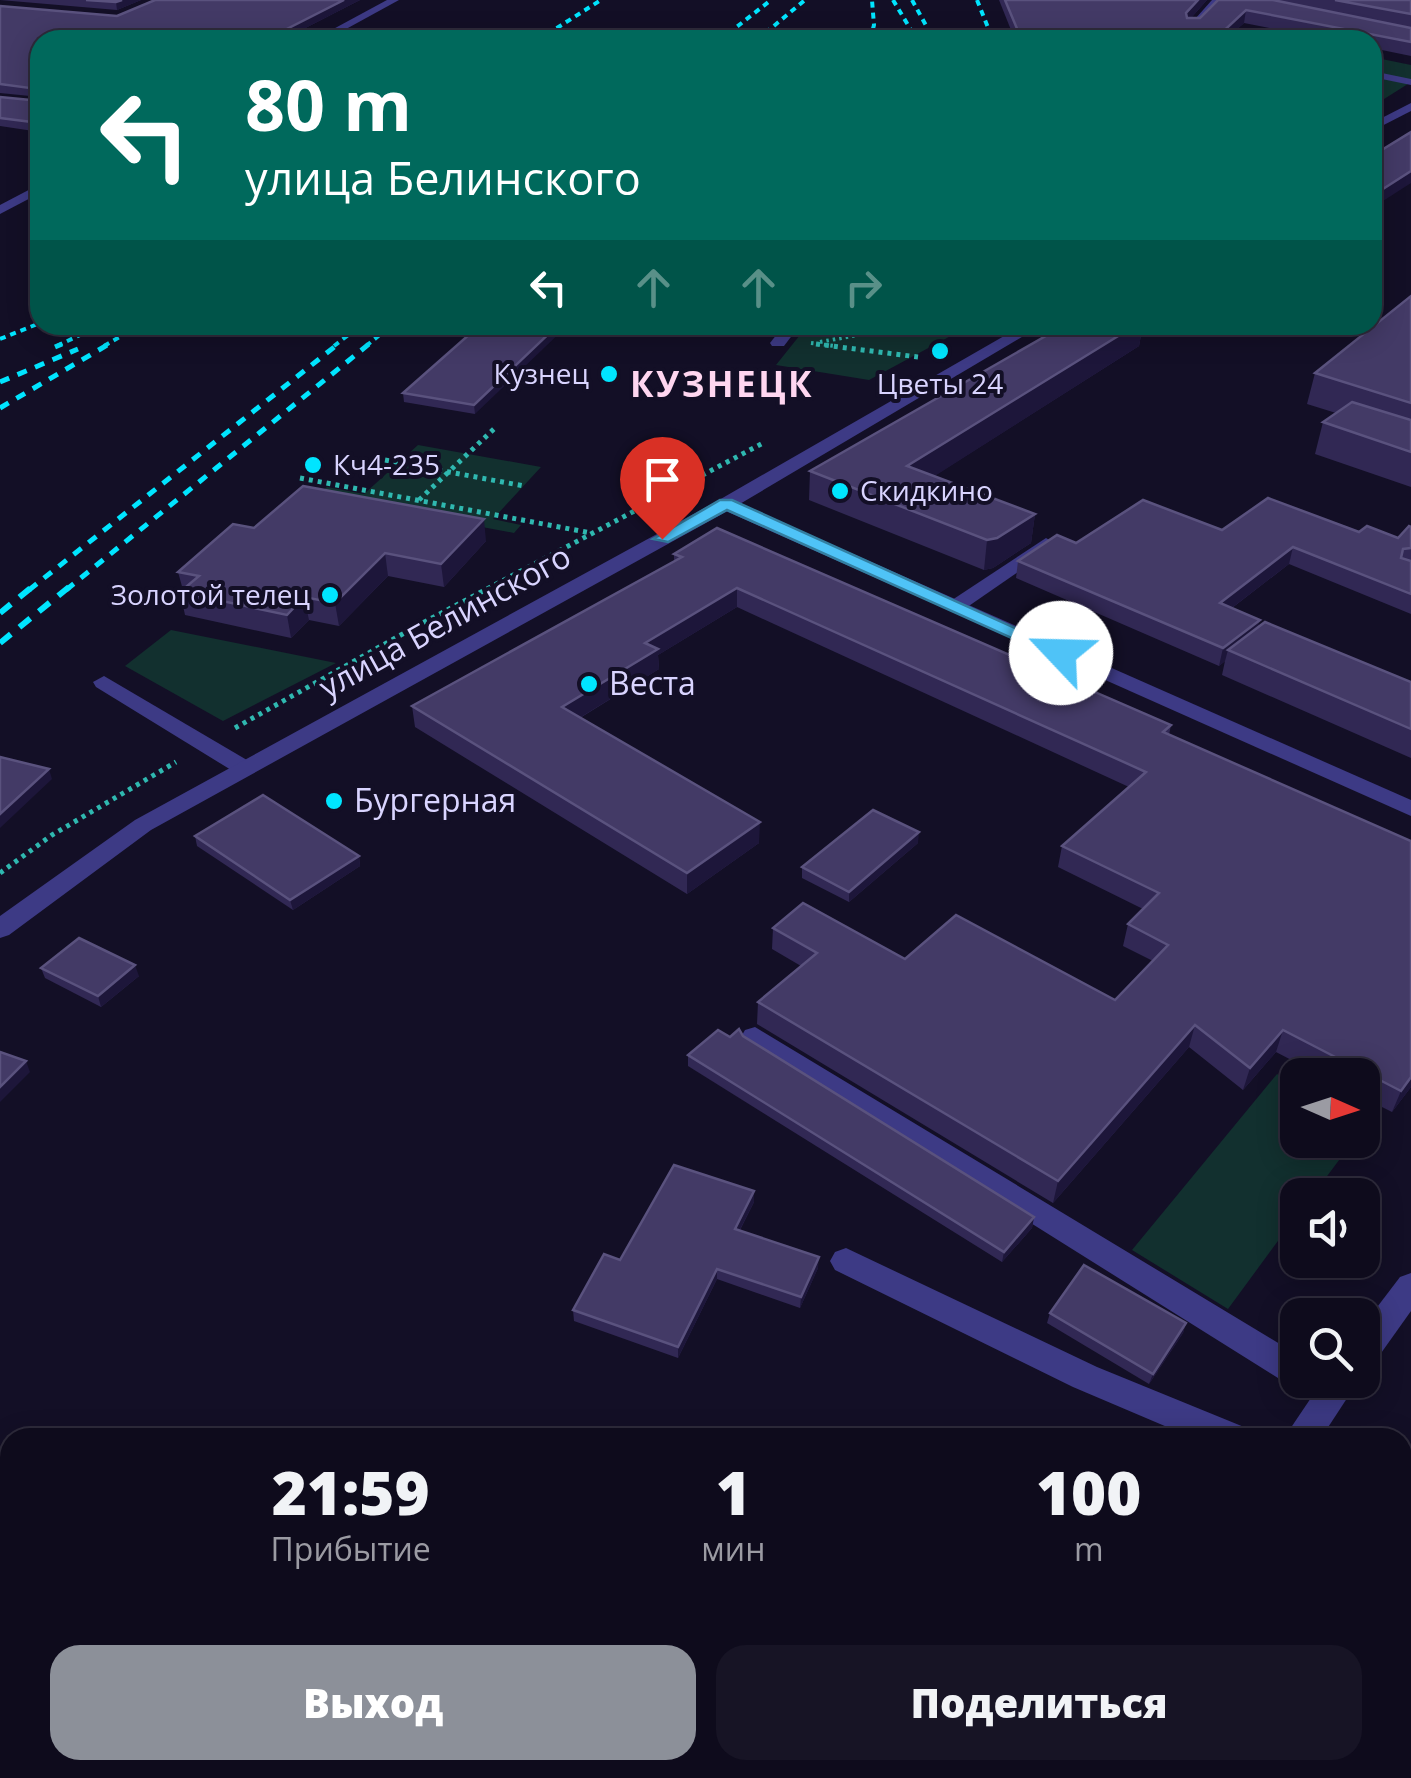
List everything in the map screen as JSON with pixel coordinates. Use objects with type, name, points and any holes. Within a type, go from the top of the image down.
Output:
[{"type":"street","points":[[337,30],[394,0]]},
{"type":"street","points":[[1190,26],[1218,0]]},
{"type":"street","points":[[1382,76],[1411,82]]},
{"type":"street","points":[[1382,122],[1411,106]]},
{"type":"street","points":[[0,210],[30,194]]},
{"type":"street","points":[[778,343],[784,335]]},
{"type":"street","name":"улица Белинского","points":[[0,928],[143,825],[726,504],[1017,335]]},
{"type":"street","points":[[726,504],[1411,809]]},
{"type":"street","points":[[956,606],[1054,539]]},
{"type":"street","points":[[104,682],[244,768]]},
{"type":"street","points":[[755,1037],[1280,1361]]},
{"type":"street","points":[[846,1261],[1085,1377],[1208,1428]]},
{"type":"street","points":[[1380,1328],[1411,1286]]},
{"type":"street","points":[[1305,1428],[1321,1398]]},
{"type":"path","points":[[812,343],[856,335]]},
{"type":"path","points":[[912,364],[924,358]]},
{"type":"path","points":[[418,500],[496,428]]},
{"type":"path","points":[[0,873],[52,834],[415,626],[766,442]]},
{"type":"path","points":[[385,460],[524,486]]},
{"type":"path","points":[[300,478],[592,534]]},
{"type":"green space","points":[[1382,59],[1411,65],[1411,82],[1382,100]]},
{"type":"green space","points":[[800,335],[952,335],[869,380],[776,365]]},
{"type":"green space","points":[[418,445],[541,467],[493,519],[521,525],[514,533],[317,496],[327,487],[364,494]]},
{"type":"green space","points":[[171,630],[336,663],[223,721],[125,666]]},
{"type":"green space","points":[[1277,1074],[1280,1076],[1280,1158],[1341,1158],[1326,1178],[1280,1178],[1280,1238],[1228,1309],[1132,1250]]},
{"type":"building","points":[[155,0],[344,0],[285,30],[30,30],[30,88],[0,84],[0,6],[117,16]]},
{"type":"building","points":[[1005,0],[1198,0],[1186,13],[1187,18],[1200,18],[1218,0],[1273,0],[1411,28],[1411,42],[1382,36],[1382,30],[1349,30],[1246,10],[1225,30],[1018,30]]},
{"type":"building","points":[[1335,0],[1411,0],[1411,14]]},
{"type":"building","points":[[0,97],[30,100],[30,122],[0,118]]},
{"type":"building","points":[[1411,132],[1411,171],[1382,190],[1382,150]]},
{"type":"building","points":[[1411,296],[1411,403],[1315,373],[1362,335],[1382,335],[1382,319]]},
{"type":"building","name":"КУЗНЕЦК","points":[[469,335],[548,335],[474,405],[403,393]]},
{"type":"building","points":[[1048,335],[1120,335],[907,466],[1035,514],[997,538],[987,540],[810,471]]},
{"type":"building","points":[[1352,402],[1411,420],[1411,452],[1323,422]]},
{"type":"building","points":[[303,486],[484,519],[441,564],[385,553],[335,603],[304,597],[287,615],[180,592],[199,576],[178,572],[233,524],[254,528]]},
{"type":"building","points":[[1268,498],[1359,532],[1367,526],[1398,538],[1411,527],[1411,548],[1403,549],[1401,558],[1411,561],[1411,594],[1293,547],[1220,603],[1260,620],[1223,648],[1018,561],[1057,535],[1076,543],[1143,500],[1222,530]]},
{"type":"building","points":[[717,528],[1171,725],[1163,732],[1411,841],[1411,1077],[1401,1091],[1380,1080],[1380,1058],[1337,1058],[1283,1030],[1250,1068],[1195,1025],[1058,1181],[758,1002],[817,953],[773,928],[803,903],[905,959],[956,915],[1115,1000],[1168,945],[1128,924],[1159,893],[1062,846],[1146,772],[737,588],[645,643],[658,649],[562,707],[760,822],[687,873],[412,706],[682,557],[674,554]]},
{"type":"building","points":[[1265,622],[1411,682],[1411,729],[1228,650]]},
{"type":"building","points":[[0,757],[49,769],[0,814]]},
{"type":"building","points":[[263,795],[359,856],[290,900],[195,836]]},
{"type":"building","points":[[873,810],[919,832],[849,892],[802,867]]},
{"type":"building","points":[[79,938],[135,965],[98,996],[41,968]]},
{"type":"building","points":[[739,1029],[743,1036],[1034,1217],[1004,1252],[688,1055],[718,1030],[730,1037]]},
{"type":"building","points":[[0,1052],[26,1061],[0,1087]]},
{"type":"building","points":[[674,1165],[754,1191],[735,1229],[819,1257],[801,1297],[717,1269],[678,1347],[573,1310],[604,1254],[620,1260]]},
{"type":"building","points":[[1084,1265],[1186,1323],[1153,1374],[1050,1313]]},
{"type":"railway","points":[[554,30],[601,0]]},
{"type":"railway","points":[[733,30],[771,0]]},
{"type":"railway","points":[[769,30],[805,0]]},
{"type":"railway","points":[[872,0],[873,30]]},
{"type":"railway","points":[[893,0],[911,30]]},
{"type":"railway","points":[[912,0],[928,30]]},
{"type":"railway","points":[[977,0],[989,30]]},
{"type":"railway","points":[[0,339],[30,327]]},
{"type":"railway","points":[[57,346],[80,335]]},
{"type":"railway","points":[[104,346],[123,335]]},
{"type":"railway","points":[[334,346],[348,335]]},
{"type":"railway","points":[[366,346],[380,335]]},
{"type":"railway","points":[[55,347],[62,344]]},
{"type":"railway","points":[[0,408],[109,344]]},
{"type":"railway","points":[[29,590],[338,344]]},
{"type":"railway","points":[[66,590],[369,344]]},
{"type":"railway","points":[[0,382],[78,349]]},
{"type":"railway","points":[[0,613],[32,587]]},
{"type":"railway","points":[[0,643],[69,587]]},
{"type":"place","name":"Цветы 24","points":[[940,351]]},
{"type":"place","name":"Кузнец","points":[[609,374]]},
{"type":"place","name":"Кч4-235","points":[[313,465]]},
{"type":"place","name":"Скидкино","points":[[840,491]]},
{"type":"place","name":"Золотой телец","points":[[330,595]]},
{"type":"place","name":"Веста","points":[[589,684]]},
{"type":"place","name":"Бургерная","points":[[334,801]]},
{"type":"district","name":"КУЗНЕЦК","points":[[722,385]]},
{"type":"route","points":[[662,539],[726,504],[1061,653]]}]
